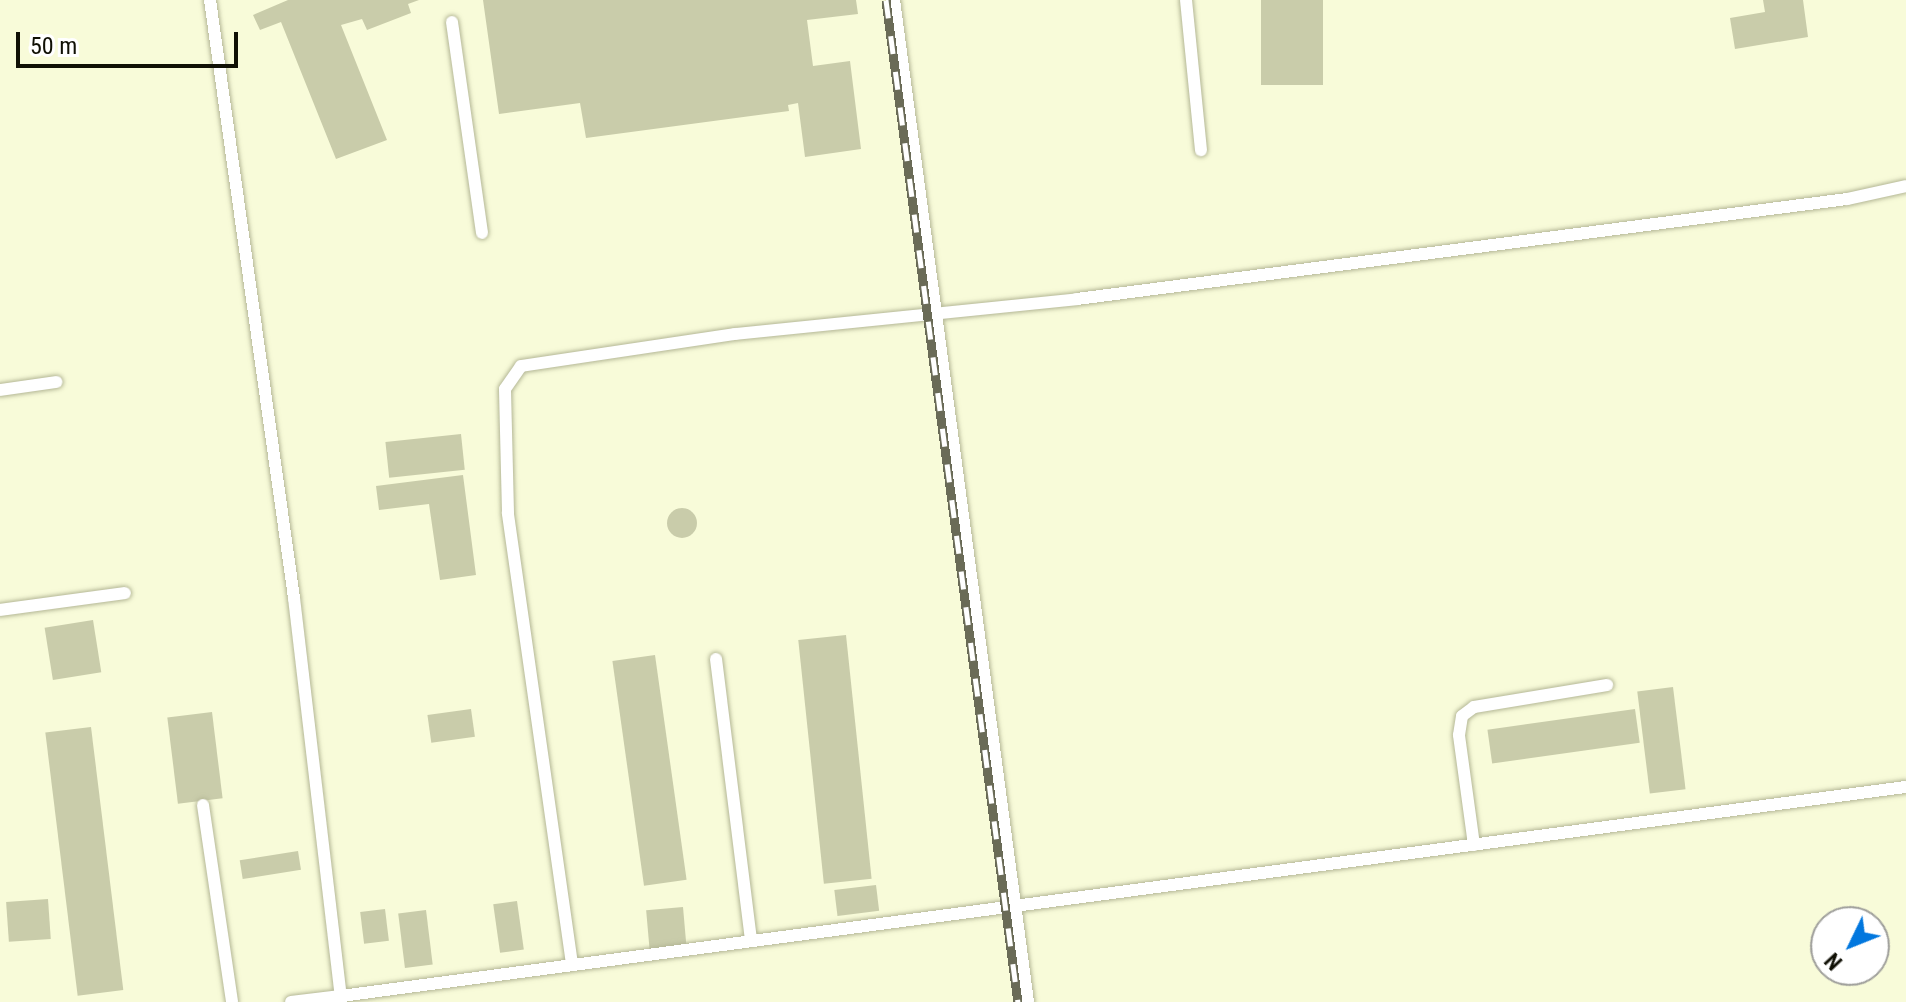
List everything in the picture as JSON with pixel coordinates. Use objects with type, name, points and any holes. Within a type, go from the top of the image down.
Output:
[{"type":"lane","points":[[210,0],[294,598],[341,999]]},
{"type":"lane","points":[[894,0],[940,315],[1028,1002]]},
{"type":"lane","points":[[1186,0],[1201,150]]},
{"type":"lane","points":[[452,22],[482,233]]},
{"type":"lane","points":[[572,964],[508,513],[505,389],[521,366],[735,334],[940,315],[1847,199],[1906,186]]},
{"type":"lane","points":[[0,390],[56,382]]},
{"type":"lane","points":[[0,610],[125,593]]},
{"type":"lane","points":[[716,659],[751,941]]},
{"type":"lane","points":[[1474,845],[1459,735],[1462,716],[1474,707],[1607,685]]},
{"type":"lane","points":[[291,1002],[341,999],[572,964],[1906,787]]},
{"type":"lane","points":[[203,805],[232,1002]]},
{"type":"building","points":[[288,0],[419,0],[408,4],[411,13],[367,30],[362,19],[341,25],[387,140],[336,159],[281,22],[260,30],[253,15]]},
{"type":"building","points":[[483,0],[856,0],[858,14],[807,20],[813,66],[850,61],[861,149],[805,157],[798,103],[788,105],[789,111],[586,138],[580,103],[499,114]]},
{"type":"building","points":[[1261,0],[1323,0],[1323,85],[1261,85]]},
{"type":"building","points":[[1763,0],[1803,0],[1808,37],[1735,49],[1730,18],[1765,12]]},
{"type":"building","points":[[461,434],[465,470],[389,478],[385,442]]},
{"type":"building","points":[[463,475],[476,575],[440,580],[429,504],[379,510],[376,486]]},
{"type":"building","points":[[682,508],[688,509],[696,517],[696,529],[688,537],[682,538],[676,537],[668,529],[667,523],[668,517],[676,509]]},
{"type":"building","points":[[93,620],[101,672],[53,680],[45,628]]},
{"type":"building","points":[[846,635],[872,879],[824,884],[798,640]]},
{"type":"building","points":[[655,655],[687,880],[644,886],[612,661]]},
{"type":"building","points":[[1673,687],[1686,789],[1650,794],[1637,691]]},
{"type":"building","points":[[471,709],[475,737],[431,743],[427,715]]},
{"type":"building","points":[[1635,709],[1640,743],[1492,763],[1487,730]]},
{"type":"building","points":[[212,712],[223,798],[178,804],[167,717]]},
{"type":"building","points":[[91,727],[123,990],[78,996],[45,733]]},
{"type":"building","points":[[298,851],[301,870],[243,879],[240,860]]},
{"type":"building","points":[[876,885],[879,911],[837,916],[834,890]]},
{"type":"building","points":[[48,899],[51,939],[9,942],[6,902]]},
{"type":"building","points":[[517,901],[524,950],[500,953],[493,904]]},
{"type":"building","points":[[683,907],[687,949],[650,952],[646,910]]},
{"type":"building","points":[[385,909],[389,941],[364,944],[360,912]]},
{"type":"building","points":[[426,910],[433,965],[405,968],[398,913]]},
{"type":"railway","points":[[886,0],[1018,1002]]}]
